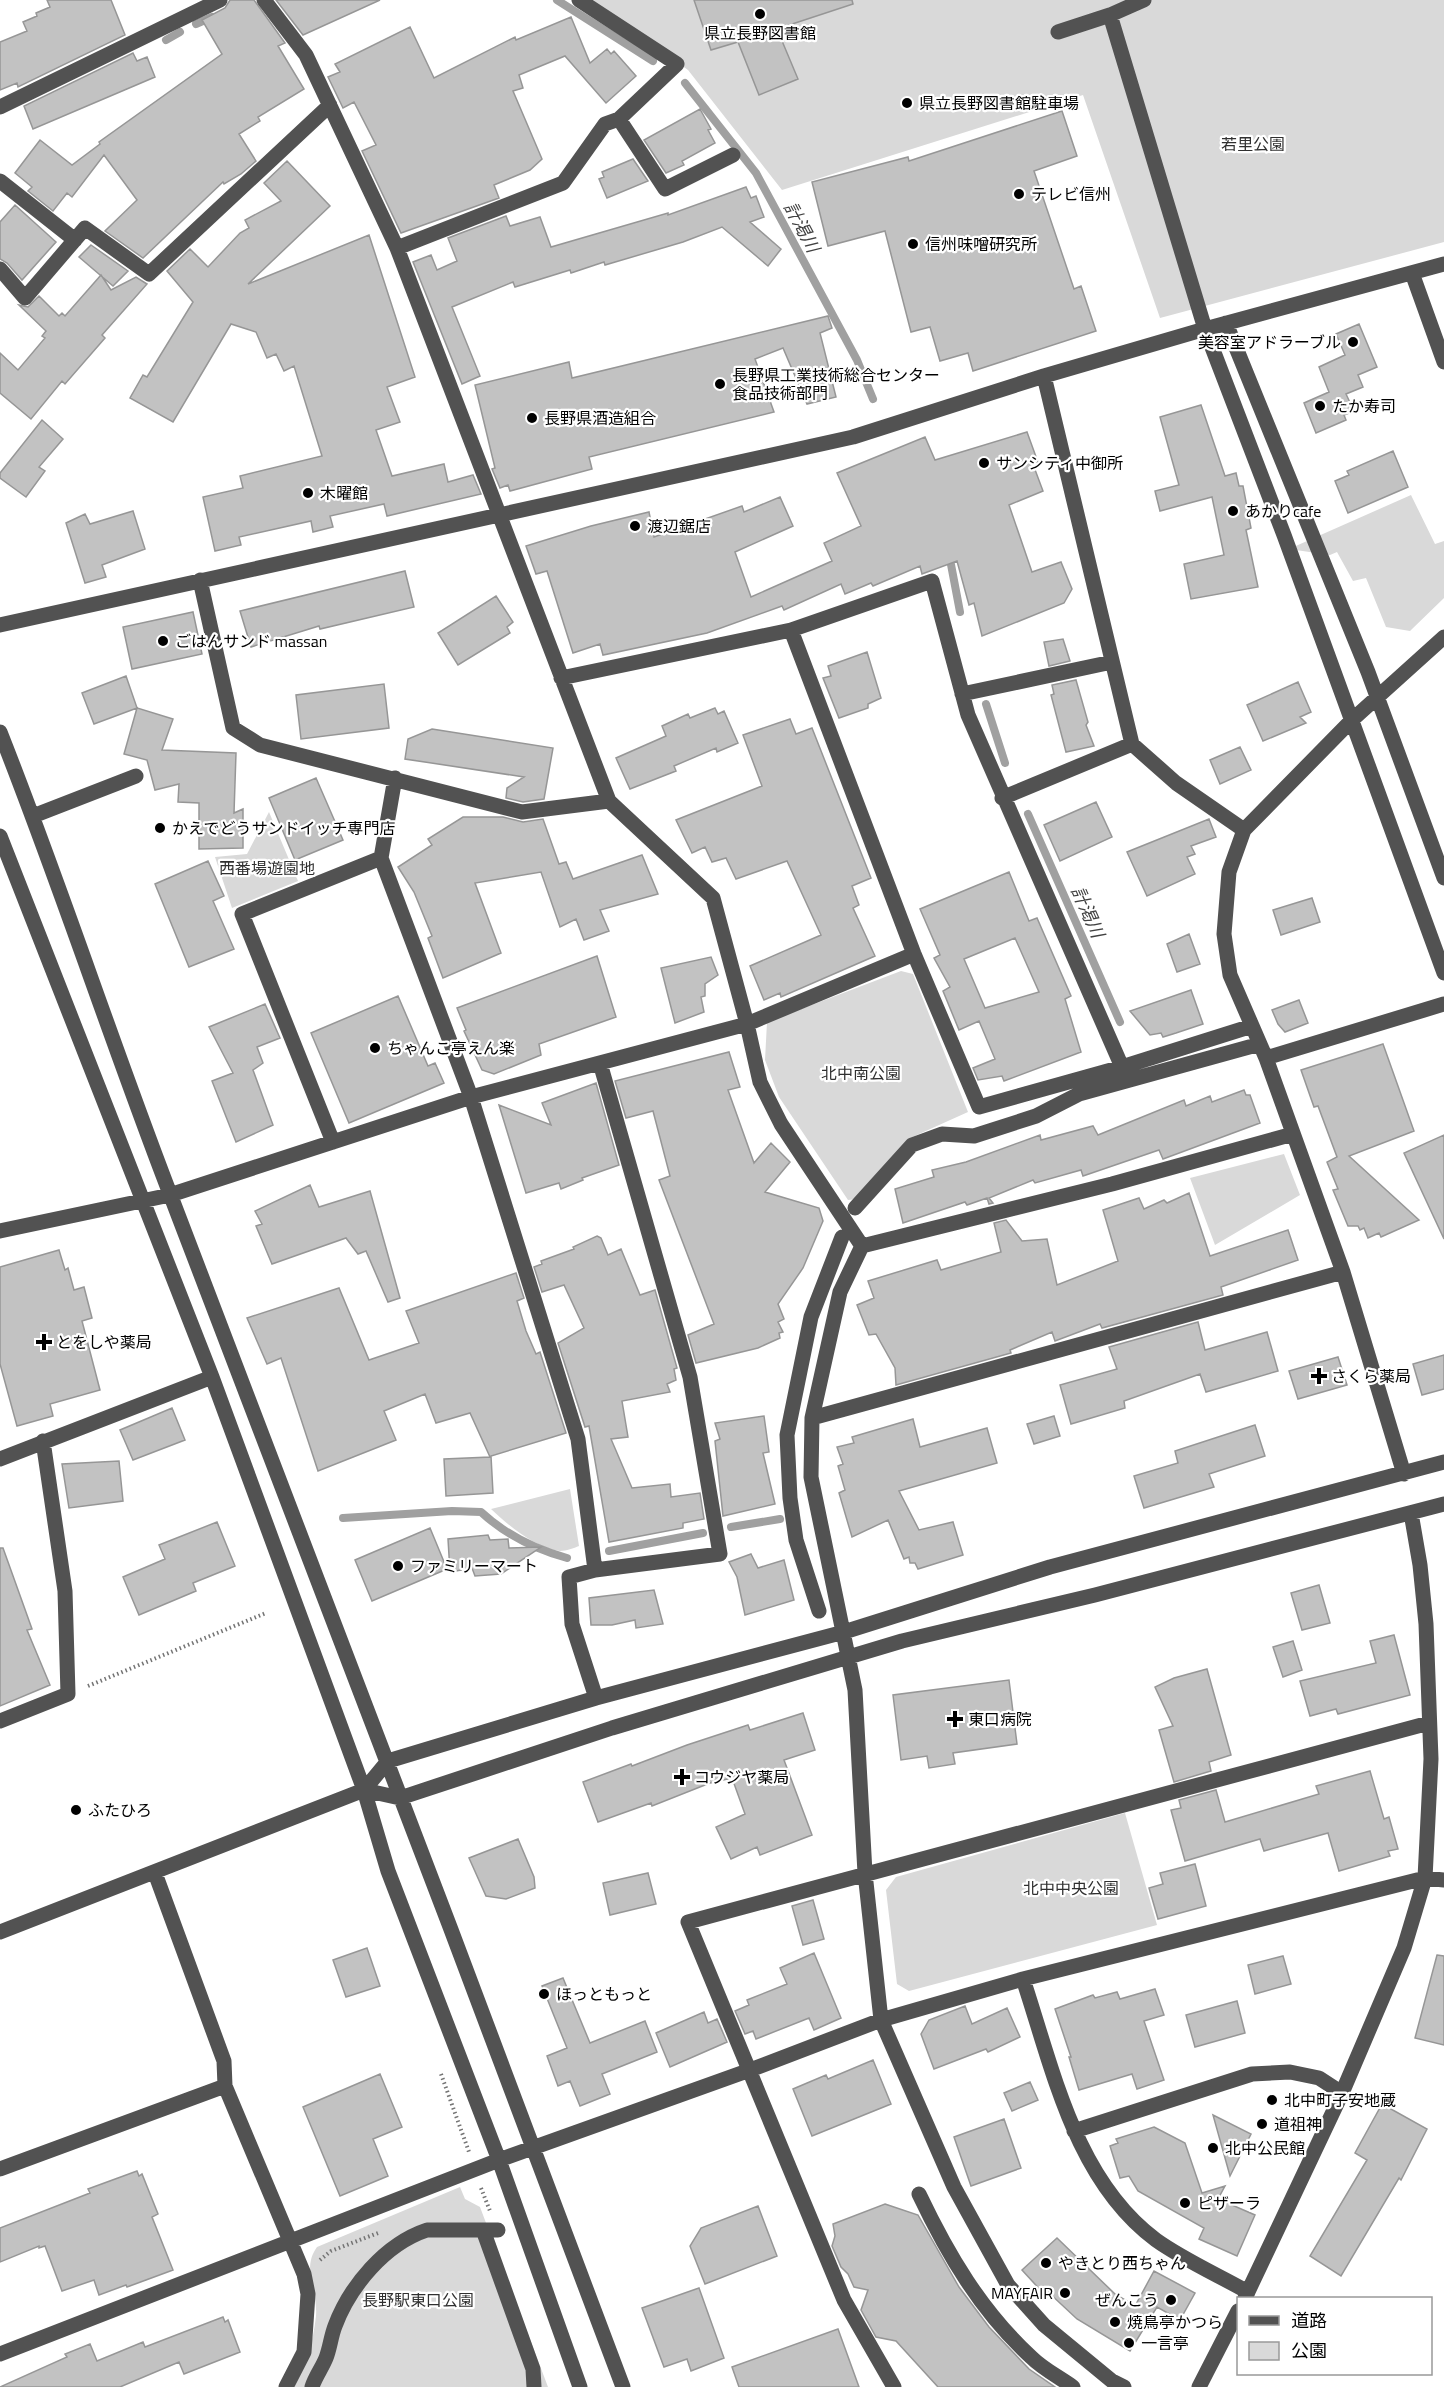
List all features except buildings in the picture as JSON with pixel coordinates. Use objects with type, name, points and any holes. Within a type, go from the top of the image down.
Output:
[{"type":"street","points":[[0,107],[220,0]]},
{"type":"street","points":[[264,0],[306,55],[397,248],[609,801],[713,898],[760,1082],[781,1124],[862,1246]]},
{"type":"street","points":[[397,248],[563,183],[604,124],[619,119],[677,64],[579,0]]},
{"type":"street","points":[[1058,32],[1110,15],[1144,0]]},
{"type":"street","points":[[1110,15],[1205,329],[1444,972]]},
{"type":"street","points":[[0,269],[25,298],[86,228],[149,274],[330,105]]},
{"type":"street","points":[[619,119],[665,189],[733,155]]},
{"type":"street","points":[[0,181],[75,240]]},
{"type":"street","points":[[0,625],[853,438],[1044,376],[1205,329],[1444,264]]},
{"type":"street","points":[[1412,273],[1444,362]]},
{"type":"street","points":[[1227,323],[1378,698],[1444,878]]},
{"type":"street","points":[[1044,376],[1132,744],[1176,783],[1244,830]]},
{"type":"street","points":[[200,580],[233,728],[260,745],[522,812],[609,801]]},
{"type":"street","points":[[561,678],[791,630],[932,581],[968,715],[1002,798],[1122,1067]]},
{"type":"street","points":[[791,630],[914,954],[979,1107],[1122,1067],[1252,1026]]},
{"type":"street","points":[[1404,1474],[1343,1272],[1263,1051],[1230,975],[1224,934],[1229,872],[1244,830],[1352,720],[1444,637]]},
{"type":"street","points":[[962,694],[1112,662]]},
{"type":"street","points":[[0,732],[33,816],[170,1195],[388,1761],[623,2387]]},
{"type":"street","points":[[1002,798],[1132,744]]},
{"type":"street","points":[[33,816],[136,776]]},
{"type":"street","points":[[395,778],[381,858],[471,1097],[578,1439],[595,1570]]},
{"type":"street","points":[[0,836],[212,1377],[364,1791],[388,1871],[498,2160],[580,2387]]},
{"type":"street","points":[[333,1142],[242,914],[381,858]]},
{"type":"street","points":[[0,1231],[170,1195],[471,1097],[747,1024],[914,954]]},
{"type":"street","points":[[855,1208],[910,1142],[942,1134],[974,1136],[1036,1116],[1079,1094],[1263,1051],[1444,1004]]},
{"type":"street","points":[[596,1698],[572,1624],[569,1577],[595,1570],[720,1554],[690,1377],[600,1063]]},
{"type":"street","points":[[862,1246],[1112,1184],[1293,1134]]},
{"type":"street","points":[[819,1611],[796,1540],[790,1498],[787,1434],[811,1317],[842,1238]]},
{"type":"street","points":[[862,1246],[840,1292],[812,1418],[811,1477],[855,1689],[865,1873],[881,2020],[954,2187],[1008,2285],[1044,2325],[1112,2381],[1124,2387]]},
{"type":"street","points":[[812,1418],[1343,1272]]},
{"type":"street","points":[[0,1459],[212,1377]]},
{"type":"street","points":[[0,1721],[68,1694],[65,1591],[43,1441]]},
{"type":"street","points":[[0,1932],[364,1791],[388,1761],[596,1698],[844,1632],[1050,1567],[1444,1462]]},
{"type":"street","points":[[364,1791],[400,1798],[612,1728],[902,1641],[1095,1595],[1444,1504]]},
{"type":"street","points":[[1023,1979],[1074,2131],[1098,2176],[1127,2214],[1157,2240],[1247,2295],[1342,2093],[1404,1948],[1425,1878],[1431,1759],[1426,1624],[1420,1565],[1411,1513]]},
{"type":"street","points":[[894,2387],[844,2300],[688,1922],[1429,1723]]},
{"type":"street","points":[[155,1873],[224,2061],[225,2086],[304,2274],[308,2294],[304,2352],[286,2387]]},
{"type":"street","points":[[0,2354],[498,2160],[750,2070],[881,2020],[1023,1979],[1425,1878],[1444,1880]]},
{"type":"street","points":[[1074,2131],[1252,2073],[1290,2072],[1319,2078],[1342,2093]]},
{"type":"street","points":[[0,2169],[225,2086]]},
{"type":"street","points":[[919,2194],[956,2267],[986,2309],[1032,2358],[1073,2387]]},
{"type":"street","points":[[312,2387],[327,2356],[335,2325],[365,2273],[416,2234],[427,2230],[490,2230],[533,2369],[534,2387]]},
{"type":"street","points":[[1199,2387],[1237,2315]]},
{"type":"path","points":[[68,1694],[266,1613]]},
{"type":"path","points":[[440,2071],[476,2170],[490,2230]]},
{"type":"path","points":[[304,2274],[331,2251],[379,2232]]},
{"type":"green space","name":"若里公園","points":[[592,0],[1444,0],[1444,242],[1160,318],[1083,95],[782,190],[688,70]]},
{"type":"green space","points":[[1411,495],[1435,544],[1444,541],[1444,598],[1410,631],[1386,627],[1366,578],[1353,581],[1337,552],[1330,555],[1289,549]]},
{"type":"green space","name":"西番場遊園地","points":[[269,812],[298,881],[232,908],[215,857],[247,854]]},
{"type":"green space","name":"北中南公園","points":[[901,971],[913,974],[968,1112],[908,1139],[857,1199],[848,1200],[779,1097],[765,1060],[767,1022]]},
{"type":"green space","points":[[1284,1154],[1300,1195],[1215,1245],[1190,1178]]},
{"type":"green space","points":[[570,1489],[579,1546],[567,1550],[560,1551],[541,1546],[514,1529],[491,1509]]},
{"type":"green space","name":"北中中央公園","points":[[1125,1813],[1157,1925],[909,1991],[897,1984],[886,1890],[896,1877]]},
{"type":"green space","name":"長野駅東口公園","points":[[460,2187],[465,2199],[480,2207],[548,2387],[294,2387],[308,2352],[315,2326],[316,2307],[310,2264],[317,2247]]},
{"type":"waterway","name":"計渇川","points":[[557,0],[653,61]]},
{"type":"waterway","name":"計渇川","points":[[196,24],[212,17]]},
{"type":"waterway","name":"計渇川","points":[[166,40],[180,32]]},
{"type":"waterway","name":"計渇川","points":[[685,83],[756,173],[857,360],[873,399]]},
{"type":"waterway","name":"計渇川","points":[[949,554],[960,612]]},
{"type":"waterway","name":"計渇川","points":[[986,704],[1005,763]]},
{"type":"waterway","name":"計渇川","points":[[1028,814],[1120,1022]]},
{"type":"waterway","points":[[343,1518],[452,1511],[481,1512],[500,1528],[521,1540],[567,1558]]},
{"type":"waterway","points":[[731,1527],[780,1519]]},
{"type":"waterway","points":[[609,1551],[703,1533]]},
{"type":"place","name":"県立長野図書館","points":[[760,14]]},
{"type":"place","name":"県立長野図書館駐車場","points":[[907,103]]},
{"type":"place","name":"テレビ信州","points":[[1019,194]]},
{"type":"place","name":"信州味噌研究所","points":[[913,244]]},
{"type":"place","name":"美容室アドラーブル","points":[[1353,342]]},
{"type":"place","name":"長野県工業技術総合センター 食品技術部門","points":[[720,384]]},
{"type":"place","name":"たか寿司","points":[[1320,406]]},
{"type":"place","name":"長野県酒造組合","points":[[532,418]]},
{"type":"place","name":"サンシティ中御所","points":[[984,463]]},
{"type":"place","name":"木曜館","points":[[308,493]]},
{"type":"place","name":"あかりcafe","points":[[1233,511]]},
{"type":"place","name":"渡辺鋸店","points":[[635,526]]},
{"type":"place","name":"ごはんサンド massan","points":[[163,641]]},
{"type":"place","name":"かえでどうサンドイッチ専門店","points":[[160,828]]},
{"type":"place","name":"ちゃんこ亭えん楽","points":[[375,1048]]},
{"type":"place","name":"とをしや薬局","points":[[44,1342]]},
{"type":"place","name":"さくら薬局","points":[[1319,1376]]},
{"type":"place","name":"ファミリーマート","points":[[398,1566]]},
{"type":"place","name":"東口病院","points":[[955,1719]]},
{"type":"place","name":"コウジヤ薬局","points":[[682,1777]]},
{"type":"place","name":"ふたひろ","points":[[76,1810]]},
{"type":"place","name":"ほっともっと","points":[[544,1994]]},
{"type":"place","name":"北中町子安地蔵","points":[[1272,2100]]},
{"type":"place","name":"道祖神","points":[[1262,2124]]},
{"type":"place","name":"北中公民館","points":[[1213,2148]]},
{"type":"place","name":"ピザーラ","points":[[1185,2203]]},
{"type":"place","name":"やきとり西ちゃん","points":[[1046,2263]]},
{"type":"place","name":"MAYFAIR","points":[[1065,2293]]},
{"type":"place","name":"ぜんこう","points":[[1171,2300]]},
{"type":"place","name":"焼鳥亭かつら","points":[[1115,2322]]},
{"type":"place","name":"一言亭","points":[[1129,2343]]}]
